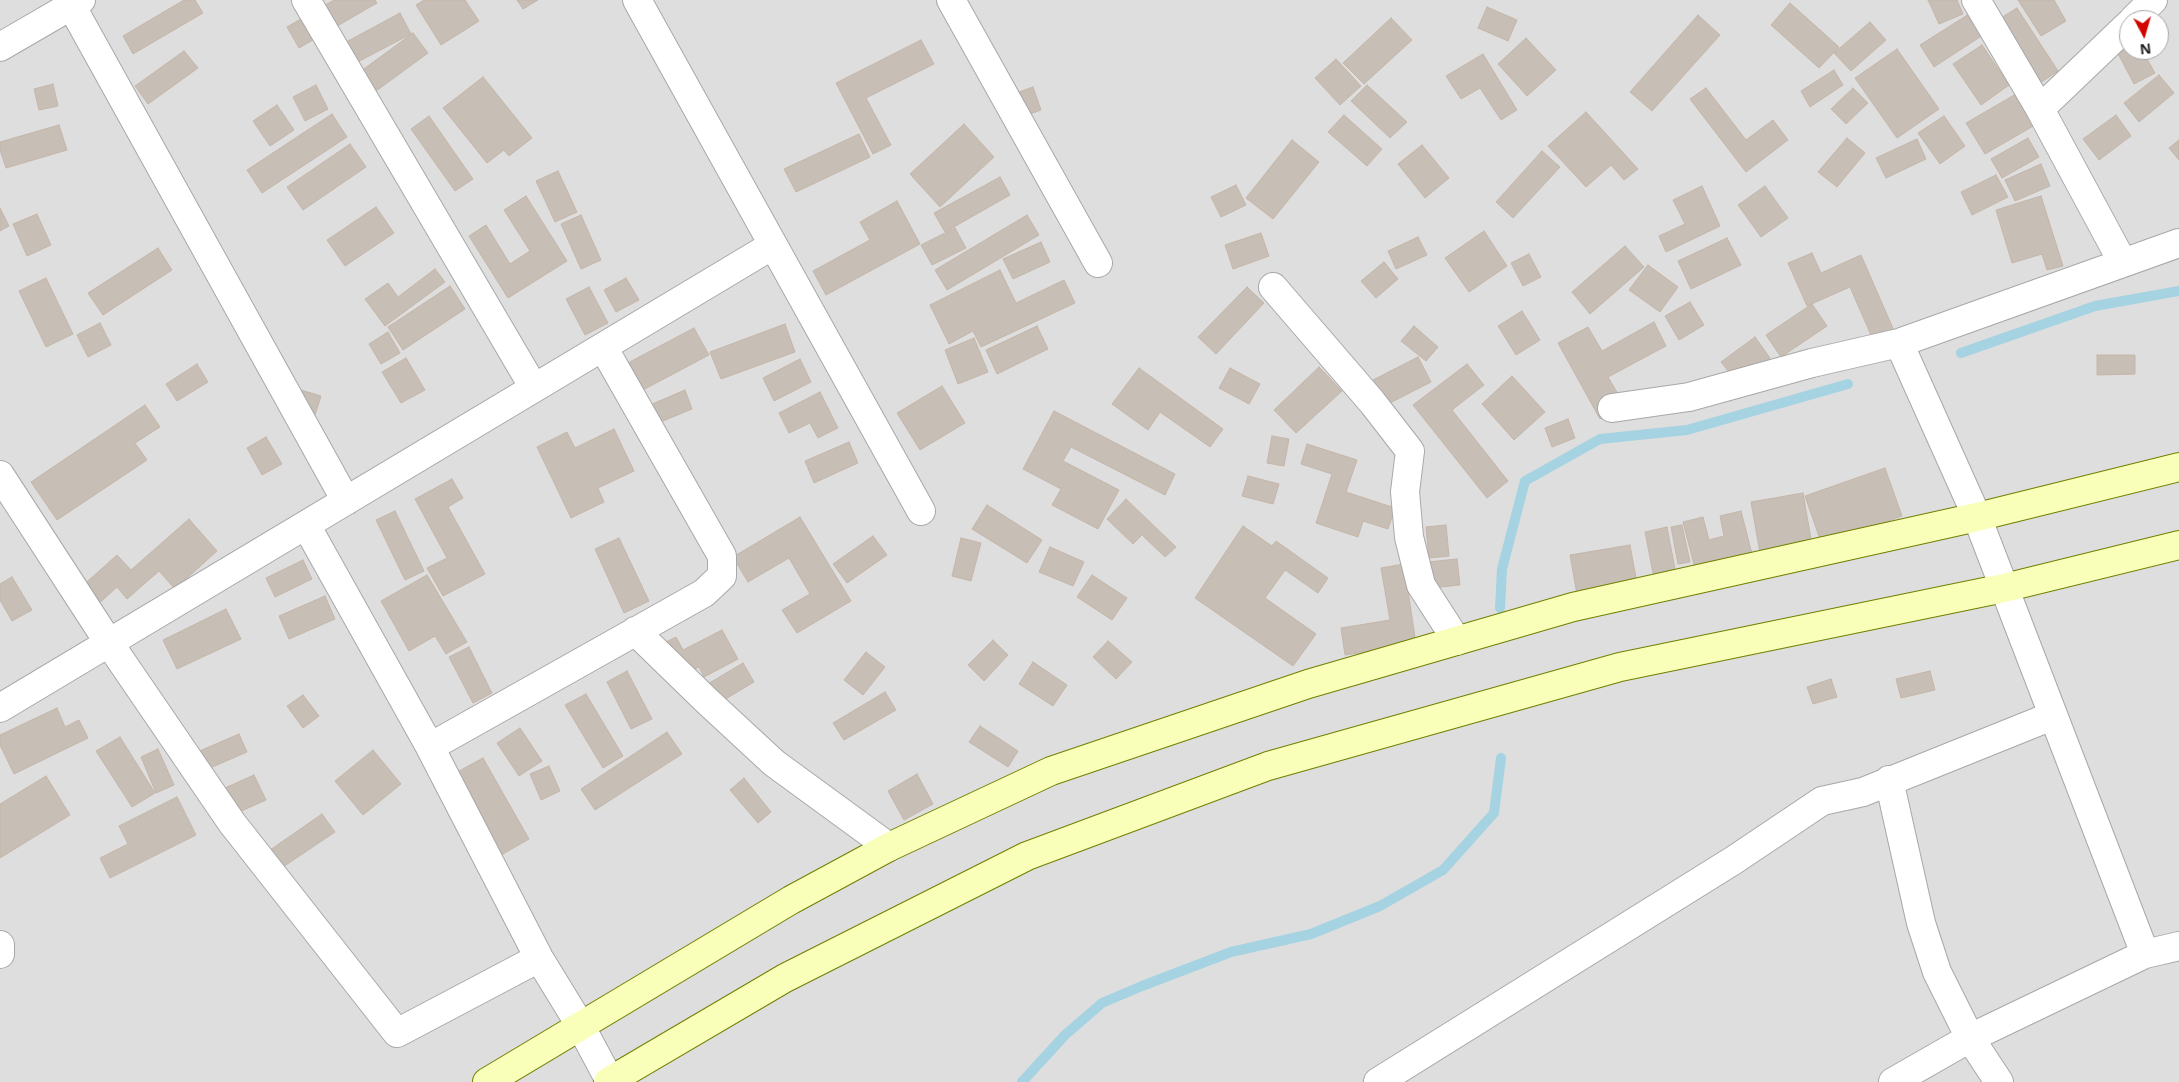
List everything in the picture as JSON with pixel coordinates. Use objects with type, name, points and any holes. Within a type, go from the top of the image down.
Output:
[{"type":"main road","points":[[487,1082],[791,900],[890,847],[1051,771],[1308,684],[1572,608],[1977,517],[2179,467]]},
{"type":"main road","points":[[609,1081],[785,978],[1027,856],[1268,766],[1620,667],[2004,588],[2179,545]]},
{"type":"street","points":[[306,0],[534,388]]},
{"type":"street","points":[[637,0],[920,511]]},
{"type":"street","points":[[951,0],[1098,264]]},
{"type":"street","points":[[1976,0],[2040,109],[2123,263]]},
{"type":"street","points":[[2144,10],[2154,0]]},
{"type":"street","points":[[0,47],[76,3],[346,501]]},
{"type":"street","points":[[2040,109],[2119,34]]},
{"type":"street","points":[[1612,408],[1690,397],[1812,363],[1899,344],[2179,243]]},
{"type":"street","points":[[0,708],[774,245]]},
{"type":"street","points":[[1273,287],[1372,402],[1410,451],[1406,492],[1409,538],[1421,585],[1458,641]]},
{"type":"street","points":[[1899,344],[1977,517],[2145,954]]},
{"type":"street","points":[[430,747],[704,593],[722,576],[722,556],[603,347]]},
{"type":"street","points":[[0,475],[109,643],[232,823],[397,1033],[539,958]]},
{"type":"street","points":[[306,524],[430,747],[539,958],[580,1025],[609,1081]]},
{"type":"street","points":[[635,631],[774,763],[890,847]]},
{"type":"street","points":[[1378,1082],[1725,866],[1822,801],[1863,792],[1888,780],[2052,716]]},
{"type":"street","points":[[1888,780],[1921,922],[1937,972],[1970,1038],[1999,1082]]},
{"type":"street","points":[[0,945],[0,954]]},
{"type":"street","points":[[1893,1082],[1970,1038],[2145,954],[2179,946]]},
{"type":"shaded area","points":[[0,0],[2179,0],[2179,1082],[0,1082]]},
{"type":"building","points":[[184,0],[195,0],[203,13],[133,54],[123,36]]},
{"type":"building","points":[[334,0],[375,0],[377,3],[299,48],[287,27]]},
{"type":"building","points":[[424,0],[465,0],[479,21],[441,45],[416,5]]},
{"type":"building","points":[[517,0],[538,0],[523,9]]},
{"type":"building","points":[[1928,0],[1957,0],[1963,14],[1939,24]]},
{"type":"building","points":[[2018,0],[2054,0],[2066,21],[2041,36]]},
{"type":"building","points":[[1790,3],[1839,47],[1819,68],[1771,25]]},
{"type":"building","points":[[1487,7],[1517,20],[1508,41],[1478,28]]},
{"type":"building","points":[[2017,8],[2058,71],[2037,85],[1996,21]]},
{"type":"building","points":[[400,13],[411,34],[348,67],[337,47]]},
{"type":"building","points":[[1969,14],[1983,35],[1934,67],[1920,45]]},
{"type":"building","points":[[1698,15],[1720,35],[1652,111],[1630,92]]},
{"type":"building","points":[[1391,18],[1412,40],[1364,84],[1343,63]]},
{"type":"building","points":[[1870,22],[1886,40],[1851,71],[1834,53]]},
{"type":"building","points":[[413,33],[428,53],[372,94],[357,74]]},
{"type":"building","points":[[1526,38],[1556,70],[1527,96],[1498,64]]},
{"type":"building","points":[[921,40],[934,64],[866,98],[891,145],[873,154],[836,83]]},
{"type":"building","points":[[2119,41],[2119,55],[2113,44]]},
{"type":"building","points":[[1982,45],[2009,85],[1981,105],[1953,64]]},
{"type":"building","points":[[1897,49],[1939,109],[1897,138],[1855,78]]},
{"type":"building","points":[[184,51],[198,68],[148,104],[135,86]]},
{"type":"building","points":[[1483,54],[1517,110],[1501,120],[1480,88],[1461,99],[1446,76]]},
{"type":"building","points":[[1336,59],[1361,86],[1340,105],[1315,78]]},
{"type":"building","points":[[2121,60],[2148,60],[2155,73],[2134,84]]},
{"type":"building","points":[[1834,70],[1843,85],[1810,107],[1801,91]]},
{"type":"building","points":[[2159,75],[2174,93],[2139,122],[2124,103]]},
{"type":"building","points":[[483,77],[532,138],[509,156],[504,150],[487,163],[443,108]]},
{"type":"building","points":[[53,84],[58,106],[39,110],[34,89]]},
{"type":"building","points":[[316,85],[328,109],[305,121],[293,97]]},
{"type":"building","points":[[1367,85],[1407,122],[1390,138],[1351,101]]},
{"type":"building","points":[[1033,87],[1041,110],[1019,118],[1011,95]]},
{"type":"building","points":[[1706,88],[1746,140],[1773,120],[1788,140],[1746,172],[1690,99]]},
{"type":"building","points":[[1853,88],[1868,103],[1846,124],[1831,109]]},
{"type":"building","points":[[2016,94],[2035,125],[1985,154],[1966,123]]},
{"type":"building","points":[[277,105],[294,130],[270,146],[253,121]]},
{"type":"building","points":[[1586,112],[1638,169],[1624,180],[1611,165],[1586,187],[1548,146]]},
{"type":"building","points":[[332,114],[347,137],[262,193],[247,170]]},
{"type":"building","points":[[1344,115],[1382,149],[1367,166],[1328,132]]},
{"type":"building","points":[[2116,115],[2131,136],[2099,160],[2083,139]]},
{"type":"building","points":[[429,116],[473,179],[455,191],[411,129]]},
{"type":"building","points":[[1944,116],[1965,146],[1940,164],[1918,133]]},
{"type":"building","points":[[964,124],[994,157],[940,207],[910,174]]},
{"type":"building","points":[[59,125],[67,150],[6,168],[0,150],[0,142]]},
{"type":"building","points":[[859,134],[870,157],[796,192],[784,169]]},
{"type":"building","points":[[1847,138],[1865,153],[1837,187],[1818,172]]},
{"type":"building","points":[[2028,138],[2039,157],[2002,178],[1991,159]]},
{"type":"building","points":[[1917,139],[1926,159],[1886,178],[1876,158]]},
{"type":"building","points":[[1292,140],[1319,162],[1273,219],[1246,198]]},
{"type":"building","points":[[2179,140],[2179,160],[2169,148]]},
{"type":"building","points":[[350,144],[366,167],[303,210],[287,187]]},
{"type":"building","points":[[1422,145],[1449,178],[1425,198],[1398,164]]},
{"type":"building","points":[[1542,151],[1560,167],[1513,218],[1496,202]]},
{"type":"building","points":[[2041,164],[2050,186],[2015,201],[2005,180]]},
{"type":"building","points":[[558,171],[577,212],[555,222],[536,181]]},
{"type":"building","points":[[1996,175],[2008,197],[1972,215],[1961,192]]},
{"type":"building","points":[[1000,177],[1010,195],[945,232],[934,213]]},
{"type":"building","points":[[1236,185],[1246,205],[1221,217],[1211,197]]},
{"type":"building","points":[[1702,186],[1720,226],[1666,252],[1659,236],[1685,224],[1673,200]]},
{"type":"building","points":[[1765,186],[1788,218],[1761,237],[1738,205]]},
{"type":"building","points":[[526,196],[567,261],[508,298],[469,236],[486,225],[510,264],[530,251],[504,210]]},
{"type":"building","points":[[2041,196],[2063,266],[2047,270],[2042,254],[2012,263],[1996,210]]},
{"type":"building","points":[[897,201],[920,244],[826,295],[813,271],[870,240],[860,222]]},
{"type":"building","points":[[376,207],[394,233],[345,266],[327,240]]},
{"type":"building","points":[[0,208],[9,226],[0,231]]},
{"type":"building","points":[[37,214],[51,245],[27,256],[13,224]]},
{"type":"building","points":[[581,215],[601,260],[581,269],[561,224]]},
{"type":"building","points":[[1027,215],[1039,235],[947,290],[935,270]]},
{"type":"building","points":[[955,228],[966,248],[932,265],[921,245]]},
{"type":"building","points":[[1484,231],[1507,266],[1469,292],[1445,258]]},
{"type":"building","points":[[1261,233],[1269,256],[1233,269],[1225,245]]},
{"type":"building","points":[[1418,237],[1427,255],[1396,269],[1388,251]]},
{"type":"building","points":[[1727,238],[1741,265],[1691,289],[1678,261]]},
{"type":"building","points":[[1041,242],[1050,262],[1013,279],[1003,259]]},
{"type":"building","points":[[1625,246],[1644,267],[1590,314],[1572,292]]},
{"type":"building","points":[[158,248],[172,270],[103,315],[88,293]]},
{"type":"building","points":[[1812,253],[1821,273],[1861,255],[1895,333],[1874,342],[1850,287],[1807,306],[1788,263]]},
{"type":"building","points":[[1529,254],[1541,277],[1523,286],[1511,263]]},
{"type":"building","points":[[1384,262],[1398,279],[1376,298],[1361,281]]},
{"type":"building","points":[[1648,265],[1678,287],[1660,312],[1629,290]]},
{"type":"building","points":[[435,269],[445,282],[385,326],[365,299],[388,283],[398,297]]},
{"type":"building","points":[[1000,270],[1016,303],[1064,280],[1075,303],[981,347],[973,331],[949,344],[930,305]]},
{"type":"building","points":[[46,278],[73,334],[46,347],[19,291]]},
{"type":"building","points":[[626,278],[639,300],[616,312],[604,290]]},
{"type":"building","points":[[450,286],[465,309],[403,350],[388,327]]},
{"type":"building","points":[[589,287],[608,323],[585,335],[566,299]]},
{"type":"building","points":[[1247,287],[1264,303],[1216,354],[1198,337]]},
{"type":"building","points":[[1690,302],[1704,325],[1679,340],[1665,316]]},
{"type":"building","points":[[1812,304],[1827,326],[1781,357],[1766,335]]},
{"type":"building","points":[[1522,311],[1540,340],[1516,355],[1498,326]]},
{"type":"building","points":[[1654,322],[1666,346],[1608,377],[1625,406],[1600,419],[1558,343],[1588,327],[1602,351]]},
{"type":"building","points":[[100,323],[111,345],[88,357],[77,335]]},
{"type":"building","points":[[785,324],[795,352],[721,379],[710,352]]},
{"type":"building","points":[[1037,326],[1048,349],[997,374],[986,350]]},
{"type":"building","points":[[1414,326],[1438,347],[1426,361],[1401,341]]},
{"type":"building","points":[[694,328],[709,355],[639,392],[624,365]]},
{"type":"building","points":[[388,332],[400,353],[381,364],[369,344]]},
{"type":"building","points":[[1755,337],[1770,358],[1737,382],[1721,362]]},
{"type":"building","points":[[974,338],[988,372],[958,384],[945,350]]},
{"type":"building","points":[[2097,355],[2135,355],[2135,374],[2097,375]]},
{"type":"building","points":[[1418,357],[1431,382],[1386,405],[1373,380]]},
{"type":"building","points":[[406,358],[425,390],[401,403],[382,372]]},
{"type":"building","points":[[800,359],[811,382],[774,401],[763,378]]},
{"type":"building","points":[[197,364],[208,382],[177,401],[166,384]]},
{"type":"building","points":[[1467,364],[1484,385],[1452,410],[1508,481],[1487,498],[1413,405]]},
{"type":"building","points":[[1319,367],[1342,391],[1296,433],[1274,410]]},
{"type":"building","points":[[1139,368],[1223,429],[1210,447],[1160,412],[1148,430],[1112,404]]},
{"type":"building","points":[[1230,368],[1260,384],[1249,404],[1219,388]]},
{"type":"building","points":[[1512,376],[1545,412],[1514,440],[1482,404]]},
{"type":"building","points":[[942,386],[965,423],[920,450],[897,413]]},
{"type":"building","points":[[291,387],[321,396],[315,415],[285,406]]},
{"type":"building","points":[[685,390],[692,409],[658,423],[650,405]]},
{"type":"building","points":[[820,392],[838,428],[818,438],[810,423],[789,433],[779,413]]},
{"type":"building","points":[[145,405],[160,427],[135,443],[147,460],[57,520],[31,482]]},
{"type":"building","points":[[1054,411],[1175,474],[1165,495],[1071,447],[1063,461],[1119,490],[1098,529],[1052,505],[1061,489],[1023,469]]},
{"type":"building","points":[[1568,419],[1575,438],[1552,447],[1545,428]]},
{"type":"building","points":[[614,429],[634,471],[598,488],[604,502],[571,518],[537,447],[567,432],[575,448]]},
{"type":"building","points":[[1272,436],[1289,439],[1284,466],[1267,463]]},
{"type":"building","points":[[266,437],[282,464],[262,475],[247,448]]},
{"type":"building","points":[[849,442],[858,463],[814,483],[805,461]]},
{"type":"building","points":[[1307,444],[1357,460],[1346,492],[1395,508],[1388,529],[1363,521],[1358,537],[1316,523],[1332,474],[1301,464]]},
{"type":"building","points":[[1885,468],[1902,516],[1822,545],[1805,496]]},
{"type":"building","points":[[1248,476],[1279,484],[1273,504],[1242,496]]},
{"type":"building","points":[[452,479],[463,498],[448,507],[485,574],[443,596],[427,568],[447,558],[415,499]]},
{"type":"building","points":[[1803,493],[1812,545],[1760,553],[1751,502]]},
{"type":"building","points":[[1126,499],[1176,547],[1165,557],[1142,535],[1133,544],[1107,519]]},
{"type":"building","points":[[987,505],[1042,540],[1027,563],[972,529]]},
{"type":"building","points":[[395,511],[424,571],[405,580],[376,520]]},
{"type":"building","points":[[1741,511],[1753,558],[1696,572],[1683,522],[1703,517],[1709,540],[1724,536],[1720,516]]},
{"type":"building","points":[[800,517],[851,601],[797,633],[782,610],[810,594],[789,558],[748,582],[733,557]]},
{"type":"building","points":[[189,519],[217,551],[175,589],[159,571],[127,599],[117,587],[95,607],[79,589],[117,555],[131,570]]},
{"type":"building","points":[[1446,525],[1449,556],[1429,558],[1426,527]]},
{"type":"building","points":[[1682,525],[1690,562],[1678,564],[1671,527]]},
{"type":"building","points":[[1243,526],[1272,546],[1276,541],[1328,578],[1318,593],[1285,570],[1265,598],[1316,634],[1293,666],[1195,598]]},
{"type":"building","points":[[1667,527],[1676,574],[1654,578],[1645,532]]},
{"type":"building","points":[[873,536],[887,555],[847,583],[833,564]]},
{"type":"building","points":[[619,538],[649,601],[624,613],[595,549]]},
{"type":"building","points":[[961,538],[981,543],[971,581],[952,576]]},
{"type":"building","points":[[1630,545],[1638,589],[1578,600],[1570,555]]},
{"type":"building","points":[[1050,547],[1084,562],[1073,586],[1039,572]]},
{"type":"building","points":[[1457,559],[1460,585],[1431,588],[1428,562]]},
{"type":"building","points":[[303,560],[312,579],[275,597],[266,578]]},
{"type":"building","points":[[1404,564],[1416,644],[1345,655],[1341,628],[1390,620],[1381,568]]},
{"type":"building","points":[[427,575],[467,642],[446,654],[435,636],[409,651],[381,601]]},
{"type":"building","points":[[1092,575],[1127,598],[1112,620],[1077,597]]},
{"type":"building","points":[[12,577],[32,610],[12,621],[0,600],[0,584]]},
{"type":"building","points":[[325,596],[335,619],[289,639],[279,616]]},
{"type":"building","points":[[226,609],[241,639],[177,669],[163,640]]},
{"type":"building","points":[[722,630],[738,659],[704,677],[699,667],[669,682],[652,649],[676,637],[683,650]]},
{"type":"building","points":[[993,640],[1008,655],[984,681],[968,665]]},
{"type":"building","points":[[1108,641],[1132,662],[1116,679],[1093,657]]},
{"type":"building","points":[[469,647],[492,693],[473,703],[449,657]]},
{"type":"building","points":[[866,652],[885,667],[863,695],[844,680]]},
{"type":"building","points":[[1033,662],[1067,685],[1053,706],[1019,684]]},
{"type":"building","points":[[743,663],[754,682],[712,707],[701,688]]},
{"type":"building","points":[[627,671],[652,719],[631,729],[607,682]]},
{"type":"building","points":[[1930,671],[1935,690],[1901,698],[1896,679]]},
{"type":"building","points":[[1831,679],[1837,697],[1813,704],[1807,687]]},
{"type":"building","points":[[885,692],[896,710],[844,740],[833,723]]},
{"type":"building","points":[[586,694],[623,756],[603,768],[565,705]]},
{"type":"building","points":[[303,695],[319,716],[303,728],[287,706]]},
{"type":"building","points":[[57,708],[65,727],[79,720],[88,738],[14,774],[0,745],[0,735]]},
{"type":"building","points":[[980,726],[1018,751],[1008,767],[969,742]]},
{"type":"building","points":[[520,728],[542,761],[519,776],[497,743]]},
{"type":"building","points":[[667,732],[682,754],[595,810],[581,789]]},
{"type":"building","points":[[239,734],[247,752],[203,771],[195,753]]},
{"type":"building","points":[[120,737],[155,793],[132,807],[96,751]]},
{"type":"building","points":[[158,749],[174,785],[156,793],[141,757]]},
{"type":"building","points":[[373,750],[401,784],[363,815],[335,781]]},
{"type":"building","points":[[483,758],[529,839],[496,858],[450,776]]},
{"type":"building","points":[[549,766],[560,791],[541,800],[530,774]]},
{"type":"building","points":[[917,774],[933,804],[904,820],[888,791]]},
{"type":"building","points":[[254,775],[266,800],[237,813],[225,788]]},
{"type":"building","points":[[46,776],[70,815],[0,858],[0,804]]},
{"type":"building","points":[[744,778],[771,812],[758,823],[730,790]]},
{"type":"building","points":[[177,797],[196,835],[110,878],[100,858],[128,844],[119,826]]},
{"type":"building","points":[[322,814],[335,832],[271,875],[260,857]]},
{"type":"waterway","points":[[1961,353],[2095,306],[2179,291]]},
{"type":"waterway","points":[[1500,608],[1502,569],[1525,481],[1600,439],[1687,430],[1848,384]]},
{"type":"waterway","points":[[1022,1082],[1065,1035],[1102,1003],[1231,952],[1311,934],[1380,906],[1443,870],[1494,813],[1501,758]]}]
